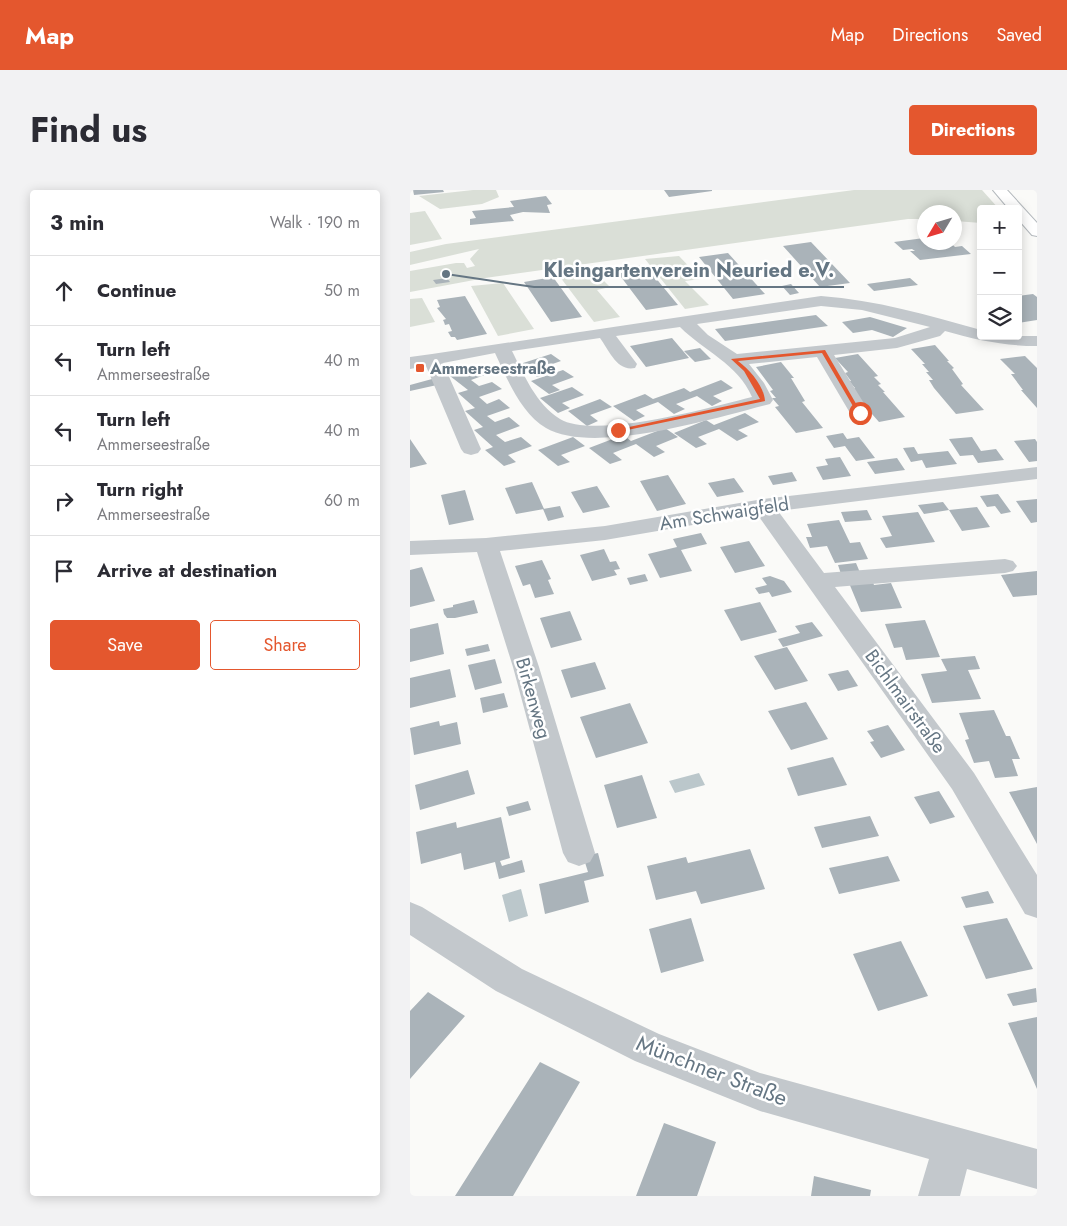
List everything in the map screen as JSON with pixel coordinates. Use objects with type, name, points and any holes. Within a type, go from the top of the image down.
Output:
[{"type":"main road","points":[[1000,190],[1014,205]]},
{"type":"main road","points":[[1022,215],[1037,232]]},
{"type":"street","points":[[410,363],[501,347],[822,301],[858,304],[977,334]]},
{"type":"street","points":[[501,347],[528,400],[555,425],[580,433],[618,430],[763,400],[757,385],[746,370],[702,339],[683,320]]},
{"type":"street","points":[[733,360],[897,343],[934,332],[942,324]]},
{"type":"street","points":[[604,332],[628,364]]},
{"type":"street","points":[[1010,340],[1037,341]]},
{"type":"street","points":[[823,351],[860,413]]},
{"type":"street","points":[[432,359],[471,449]]},
{"type":"street","name":"Am Schwaigfeld","points":[[410,548],[486,545],[605,532],[763,506],[1037,473]]},
{"type":"street","name":"Bichlmairstraße","points":[[763,506],[963,781],[1037,904]]},
{"type":"street","name":"Birkenweg","points":[[486,545],[526,667],[579,853]]},
{"type":"street","points":[[818,581],[1005,566]]},
{"type":"street","name":"Münchner Straße","points":[[410,916],[509,980],[648,1048],[760,1092],[952,1148],[1037,1169]]},
{"type":"street","points":[[939,1196],[952,1148]]},
{"type":"shaded area","points":[[473,190],[496,190],[499,197],[482,204],[440,209],[419,196]]},
{"type":"shaded area","points":[[854,190],[982,190],[995,205],[977,205],[977,223],[962,222],[962,205],[917,205],[917,219],[485,278],[410,292],[410,271],[456,263],[464,263],[467,268],[475,266],[470,259],[479,249],[410,265],[410,252],[446,244]]},
{"type":"shaded area","points":[[425,211],[442,239],[410,245],[410,213]]},
{"type":"shaded area","points":[[679,256],[701,279],[685,281],[709,305],[685,309],[645,259]]},
{"type":"shaded area","points":[[593,270],[610,287],[597,290],[620,317],[594,322],[557,273]]},
{"type":"shaded area","points":[[503,283],[534,329],[498,336],[471,286]]},
{"type":"shaded area","points":[[422,298],[435,322],[410,327],[410,299]]},
{"type":"shaded area","points":[[699,773],[705,785],[675,793],[669,781]]},
{"type":"shaded area","points":[[521,889],[528,916],[509,922],[502,895]]},
{"type":"building","points":[[413,190],[443,190],[444,192],[414,195]]},
{"type":"building","points":[[664,190],[712,190],[712,191],[669,197]]},
{"type":"building","points":[[546,196],[552,204],[547,205],[550,213],[523,212],[510,215],[514,221],[470,225],[470,219],[476,218],[472,211],[514,207],[510,201]]},
{"type":"building","points":[[917,239],[917,250],[962,250],[962,246],[971,254],[920,260],[910,251],[915,251],[912,249],[903,250],[894,242]]},
{"type":"building","points":[[811,242],[850,283],[820,287],[783,246]]},
{"type":"building","points":[[728,253],[765,294],[733,299],[699,257]]},
{"type":"building","points":[[645,265],[678,305],[646,310],[615,269]]},
{"type":"building","points":[[553,277],[582,317],[551,322],[524,282]]},
{"type":"building","points":[[447,278],[450,282],[436,284],[433,280]]},
{"type":"building","points":[[910,278],[918,285],[874,291],[867,284]]},
{"type":"building","points":[[791,284],[799,293],[790,295],[782,286]]},
{"type":"building","points":[[1033,294],[1037,297],[1037,320],[1022,322],[1022,295]]},
{"type":"building","points":[[465,296],[487,334],[457,340],[455,337],[451,337],[448,332],[452,331],[449,324],[445,325],[443,320],[446,319],[437,308],[440,307],[437,300]]},
{"type":"building","points":[[816,315],[828,326],[725,341],[715,329]]},
{"type":"building","points":[[870,317],[907,328],[893,337],[872,330],[853,333],[842,322]]},
{"type":"building","points":[[672,338],[689,358],[646,367],[630,346]]},
{"type":"building","points":[[935,345],[954,368],[952,369],[963,384],[961,385],[984,410],[956,414],[934,388],[929,380],[933,380],[926,372],[929,372],[922,364],[925,364],[911,349]]},
{"type":"building","points":[[700,348],[711,359],[695,362],[684,351]]},
{"type":"building","points":[[551,354],[561,361],[541,368],[548,374],[537,377],[520,364]]},
{"type":"building","points":[[858,354],[878,376],[874,377],[881,384],[878,385],[905,417],[879,422],[857,397],[853,389],[855,388],[845,373],[848,372],[835,358]]},
{"type":"building","points":[[1025,356],[1037,368],[1037,408],[1021,390],[1023,390],[1011,374],[1015,374],[1000,359]]},
{"type":"building","points":[[781,362],[794,378],[791,378],[805,401],[802,402],[823,428],[796,433],[775,407],[779,406],[772,398],[776,398],[770,391],[773,390],[756,367]]},
{"type":"building","points":[[484,365],[493,372],[471,380],[479,386],[492,382],[502,389],[479,397],[487,404],[499,399],[510,408],[487,416],[495,422],[509,417],[520,426],[496,435],[505,442],[521,437],[532,446],[508,455],[516,462],[504,466],[485,450],[493,447],[474,430],[483,427],[465,411],[475,408],[458,393],[468,390],[450,376]]},
{"type":"building","points":[[563,370],[574,377],[552,385],[560,390],[549,394],[531,381]]},
{"type":"building","points":[[432,379],[437,385],[410,391],[410,385]]},
{"type":"building","points":[[721,380],[733,388],[713,396],[722,401],[712,406],[697,396],[676,404],[685,409],[674,414],[658,402],[636,410],[645,416],[634,421],[613,406],[645,394],[653,399],[684,388],[690,392]]},
{"type":"building","points":[[572,387],[584,395],[562,403],[570,408],[558,413],[540,398]]},
{"type":"building","points":[[600,399],[612,407],[590,415],[598,421],[587,426],[568,411]]},
{"type":"building","points":[[745,413],[759,422],[738,430],[748,436],[737,441],[719,429],[698,437],[707,444],[696,448],[674,433],[706,420],[714,425]]},
{"type":"building","points":[[665,428],[678,437],[656,446],[665,452],[654,457],[636,444],[613,453],[622,460],[610,464],[589,448],[623,435],[631,441]]},
{"type":"building","points":[[843,433],[847,439],[859,437],[875,458],[856,461],[845,446],[834,448],[826,436]]},
{"type":"building","points":[[573,437],[585,446],[561,455],[570,462],[558,466],[538,450]]},
{"type":"building","points":[[972,437],[981,451],[996,449],[1004,460],[978,463],[973,455],[960,456],[949,439]]},
{"type":"building","points":[[410,439],[427,464],[410,468]]},
{"type":"building","points":[[1035,439],[1037,442],[1037,461],[1029,462],[1014,441]]},
{"type":"building","points":[[914,447],[918,454],[948,451],[957,464],[926,468],[922,460],[911,462],[903,448]]},
{"type":"building","points":[[840,457],[851,476],[823,480],[816,467],[828,465],[825,459]]},
{"type":"building","points":[[897,458],[905,470],[875,474],[867,462]]},
{"type":"building","points":[[792,472],[797,481],[773,485],[768,476]]},
{"type":"building","points":[[668,475],[686,504],[657,511],[640,481]]},
{"type":"building","points":[[734,478],[744,492],[717,497],[708,483]]},
{"type":"building","points":[[532,482],[544,509],[516,514],[505,488]]},
{"type":"building","points":[[597,486],[610,507],[583,513],[571,492]]},
{"type":"building","points":[[465,490],[474,520],[449,525],[441,495]]},
{"type":"building","points":[[998,494],[1011,512],[1001,514],[995,506],[987,507],[980,496]]},
{"type":"building","points":[[1037,499],[1037,522],[1031,523],[1016,501]]},
{"type":"building","points":[[943,502],[949,510],[924,514],[918,505]]},
{"type":"building","points":[[560,506],[564,517],[548,521],[543,509]]},
{"type":"building","points":[[977,507],[990,527],[962,531],[949,510]]},
{"type":"building","points":[[867,510],[872,520],[845,522],[841,512]]},
{"type":"building","points":[[918,512],[935,542],[886,548],[880,538],[892,536],[882,516]]},
{"type":"building","points":[[839,520],[850,543],[860,542],[868,559],[835,563],[827,546],[810,548],[806,537],[812,537],[807,524]]},
{"type":"building","points":[[701,533],[707,544],[681,550],[692,571],[660,578],[648,554],[677,547],[673,539]]},
{"type":"building","points":[[749,541],[765,566],[735,573],[720,547]]},
{"type":"building","points":[[604,549],[610,562],[616,561],[620,569],[614,570],[617,575],[592,581],[580,555]]},
{"type":"building","points":[[542,560],[551,579],[548,580],[554,594],[535,598],[530,584],[523,586],[515,566]]},
{"type":"building","points":[[856,563],[861,575],[842,577],[838,565]]},
{"type":"building","points":[[422,567],[435,601],[410,607],[410,570]]},
{"type":"building","points":[[1037,571],[1037,595],[1013,597],[1001,575]]},
{"type":"building","points":[[645,574],[648,581],[630,585],[627,578]]},
{"type":"building","points":[[770,576],[784,581],[792,592],[772,597],[769,592],[759,594],[755,588],[767,585],[762,578]]},
{"type":"building","points":[[872,580],[874,585],[891,583],[902,608],[861,612],[849,583]]},
{"type":"building","points":[[474,600],[478,613],[455,618],[447,618],[444,614],[443,609]]},
{"type":"building","points":[[760,602],[777,632],[741,641],[724,610]]},
{"type":"building","points":[[570,611],[582,640],[551,648],[540,618]]},
{"type":"building","points":[[925,620],[940,657],[906,660],[902,647],[894,648],[885,624]]},
{"type":"building","points":[[812,622],[823,636],[783,647],[778,639],[800,633],[795,626]]},
{"type":"building","points":[[438,623],[444,654],[410,662],[410,629]]},
{"type":"building","points":[[488,644],[490,651],[467,656],[465,649]]},
{"type":"building","points":[[787,647],[808,681],[775,690],[754,656]]},
{"type":"building","points":[[975,656],[980,669],[968,670],[981,699],[932,703],[921,674],[947,671],[941,659]]},
{"type":"building","points":[[495,659],[502,683],[475,690],[468,665]]},
{"type":"building","points":[[595,662],[606,689],[571,698],[561,670]]},
{"type":"building","points":[[450,669],[456,697],[410,708],[410,678]]},
{"type":"building","points":[[848,670],[858,686],[838,691],[828,674]]},
{"type":"building","points":[[504,693],[508,707],[483,713],[480,698]]},
{"type":"building","points":[[806,702],[828,739],[791,750],[768,711]]},
{"type":"building","points":[[630,703],[648,743],[596,758],[580,717]]},
{"type":"building","points":[[994,710],[1006,736],[1010,736],[1020,759],[1012,759],[1018,776],[995,778],[989,761],[974,763],[965,740],[969,739],[959,713]]},
{"type":"building","points":[[439,721],[440,726],[457,722],[461,744],[414,755],[410,728]]},
{"type":"building","points":[[888,725],[905,750],[881,758],[870,742],[874,741],[867,731]]},
{"type":"building","points":[[833,757],[847,785],[798,796],[787,768]]},
{"type":"building","points":[[468,770],[475,794],[420,810],[415,785]]},
{"type":"building","points":[[642,775],[657,818],[617,828],[604,785]]},
{"type":"building","points":[[1037,787],[1037,844],[1009,792]]},
{"type":"building","points":[[939,791],[955,817],[930,824],[914,797]]},
{"type":"building","points":[[528,801],[531,810],[509,816],[506,807]]},
{"type":"building","points":[[870,816],[879,836],[822,848],[814,827]]},
{"type":"building","points":[[501,817],[510,858],[500,861],[502,866],[522,860],[525,872],[499,879],[495,862],[464,870],[461,853],[421,864],[416,832],[456,822],[457,828]]},
{"type":"building","points":[[750,849],[765,889],[701,904],[696,891],[656,900],[647,866],[686,857],[688,863]]},
{"type":"building","points":[[598,853],[604,876],[584,881],[589,902],[545,914],[539,884],[588,872],[583,856]]},
{"type":"building","points":[[888,856],[900,881],[839,894],[829,868]]},
{"type":"building","points":[[988,891],[994,903],[966,908],[961,897]]},
{"type":"building","points":[[691,918],[704,961],[661,973],[649,929]]},
{"type":"building","points":[[1007,918],[1033,969],[986,979],[963,926]]},
{"type":"building","points":[[901,941],[928,996],[878,1011],[853,954]]},
{"type":"building","points":[[1036,988],[1037,1002],[1013,1006],[1007,994]]},
{"type":"building","points":[[428,992],[465,1016],[410,1079],[410,1011]]},
{"type":"building","points":[[1037,1017],[1037,1089],[1008,1023]]},
{"type":"building","points":[[540,1062],[580,1082],[513,1196],[455,1196]]},
{"type":"building","points":[[664,1123],[716,1142],[697,1196],[636,1196]]},
{"type":"building","points":[[814,1176],[871,1190],[870,1196],[811,1196]]},
{"type":"place","name":"Kleingartenverein Neuried e.V.","points":[[446,274]]},
{"type":"place","name":"Ammerseestraße","points":[[420,368]]},
{"type":"route","points":[[618,430],[763,400],[757,385],[746,370],[733,360],[823,351],[860,413]]}]
